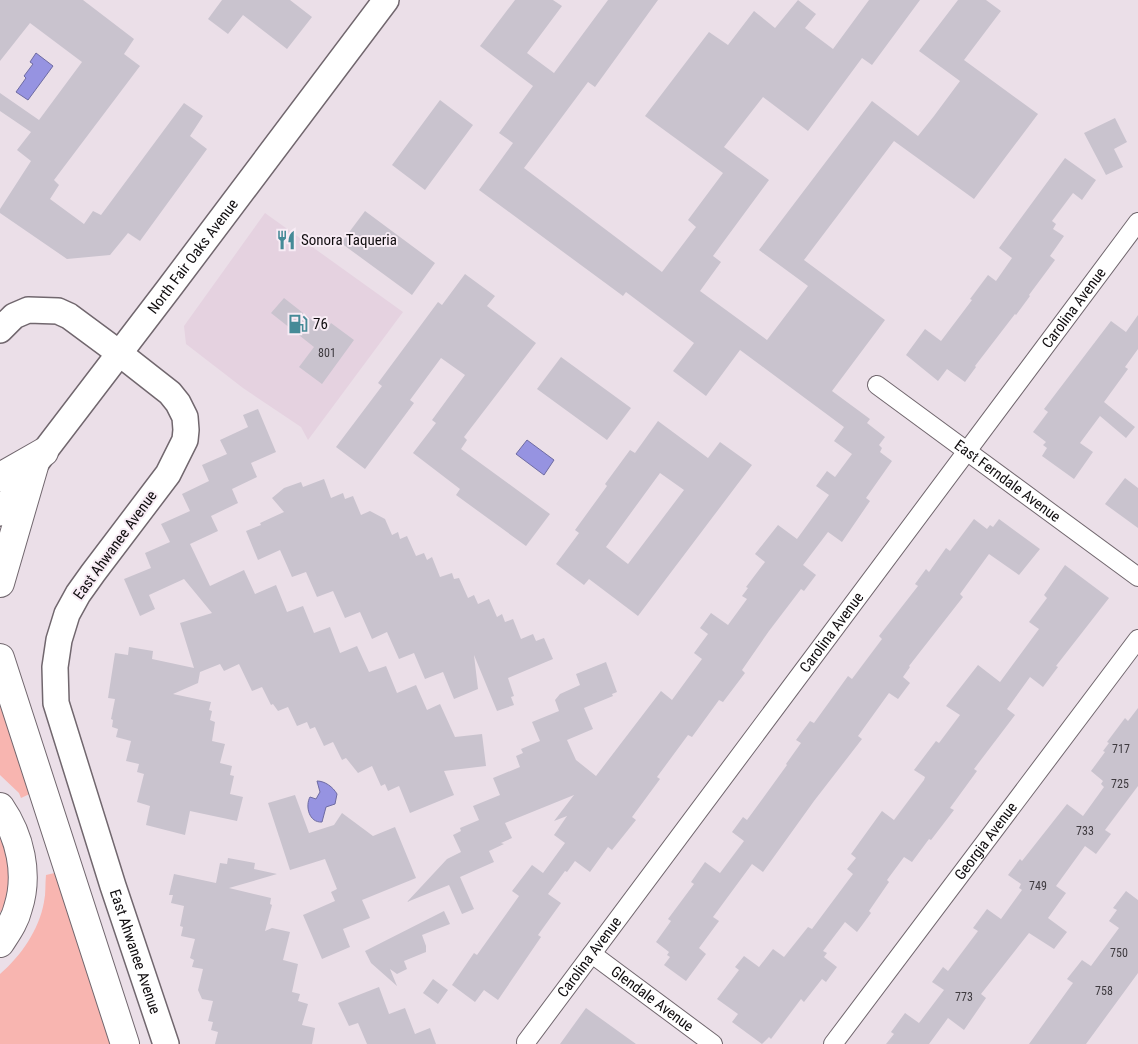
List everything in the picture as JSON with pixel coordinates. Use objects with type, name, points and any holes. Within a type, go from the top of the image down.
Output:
[{"type":"highway","points":[[0,478],[39,459]]},
{"type":"highway","points":[[0,583],[39,459]]},
{"type":"highway","points":[[0,658],[125,1044]]},
{"type":"highway","points":[[0,807],[15,834],[23,870],[22,891],[18,910],[0,943]]},
{"type":"street","name":"North Fair Oaks Avenue","points":[[0,513],[386,0]]},
{"type":"street","name":"Carolina Avenue","points":[[526,1042],[1138,222]]},
{"type":"street","name":"East Ahwanee Avenue","points":[[0,330],[14,316],[28,310],[58,311],[80,324],[170,393],[185,417],[185,440],[168,474],[93,572],[67,614],[59,640],[55,667],[56,703],[113,886],[166,1044]]},
{"type":"street","name":"East Ferndale Avenue","points":[[877,385],[1138,578]]},
{"type":"street","name":"Georgia Avenue","points":[[833,1044],[1138,639]]},
{"type":"street","name":"Glendale Avenue","points":[[592,954],[713,1044]]},
{"type":"shaded area","points":[[36,53],[53,66],[28,100],[16,92],[26,78],[24,76],[33,64],[30,62]]},
{"type":"shaded area","points":[[265,213],[403,312],[308,440],[301,427],[243,388],[186,344],[184,326]]},
{"type":"shaded area","points":[[527,440],[554,460],[544,475],[516,454]]},
{"type":"shaded area","points":[[0,679],[36,791],[21,798],[19,793],[0,775]]},
{"type":"shaded area","points":[[317,781],[328,785],[337,794],[335,804],[326,807],[322,822],[314,820],[308,809],[310,797],[316,799],[320,792]]},
{"type":"shaded area","points":[[0,819],[14,867],[9,906],[0,912]]},
{"type":"shaded area","points":[[63,871],[110,1044],[0,1044],[0,974],[22,951],[38,923],[44,902],[46,875]]},
{"type":"building","points":[[0,0],[83,0],[134,39],[124,54],[140,66],[54,180],[59,185],[50,199],[84,224],[93,211],[101,215],[184,103],[203,116],[190,136],[207,149],[140,241],[128,233],[110,255],[67,259],[0,213],[0,209],[31,161],[17,150],[31,132],[0,111],[0,93],[39,120],[82,62],[30,23],[0,61]]},
{"type":"building","points":[[222,0],[290,0],[312,17],[287,49],[243,15],[228,34],[208,19]]},
{"type":"building","points":[[515,0],[553,0],[562,6],[527,53],[554,73],[608,0],[658,0],[595,87],[588,82],[524,168],[662,272],[696,227],[688,220],[723,173],[645,116],[709,32],[728,45],[754,11],[775,28],[798,0],[816,14],[805,28],[833,49],[869,0],[920,0],[872,65],[862,58],[808,131],[763,97],[724,147],[769,180],[713,256],[721,262],[700,291],[767,340],[808,286],[759,250],[872,101],[918,136],[934,116],[960,81],[919,51],[958,0],[986,0],[1001,11],[964,60],[1038,114],[974,199],[894,141],[804,260],[885,320],[832,391],[870,419],[867,423],[885,437],[879,445],[882,448],[880,452],[892,461],[866,498],[870,501],[842,542],[828,532],[803,565],[816,575],[804,591],[801,589],[769,631],[742,670],[745,673],[723,702],[719,700],[692,737],[688,735],[657,777],[660,779],[632,817],[636,820],[612,850],[608,847],[590,872],[575,861],[548,894],[561,903],[538,935],[541,937],[498,1000],[484,990],[475,1002],[452,985],[474,953],[477,955],[519,896],[512,891],[532,865],[543,873],[565,843],[554,835],[567,816],[554,821],[574,795],[505,823],[512,838],[489,851],[494,862],[460,877],[474,909],[462,914],[449,885],[407,902],[447,859],[461,852],[453,835],[461,831],[460,828],[479,820],[473,806],[500,795],[493,778],[520,767],[516,756],[523,753],[521,749],[540,741],[532,722],[559,711],[555,700],[560,694],[580,685],[576,674],[606,662],[617,692],[612,694],[613,696],[584,708],[593,729],[567,740],[576,760],[596,776],[661,691],[672,700],[702,659],[694,653],[708,634],[700,628],[711,613],[728,625],[747,599],[742,596],[748,588],[746,587],[765,562],[755,554],[778,525],[797,539],[829,495],[816,486],[827,471],[835,477],[852,454],[834,441],[844,427],[740,350],[706,396],[673,371],[694,343],[626,292],[623,296],[479,190],[513,143],[499,133],[533,86],[480,46]]},
{"type":"building","points":[[440,100],[473,125],[425,190],[392,165]]},
{"type":"building","points":[[1115,118],[1127,142],[1114,149],[1123,167],[1106,175],[1084,133]]},
{"type":"building","points":[[1065,158],[1096,180],[1082,200],[1073,193],[1052,221],[1056,224],[1053,229],[1064,236],[1050,256],[1055,260],[965,382],[947,369],[938,381],[906,355],[925,329],[941,341],[988,275],[996,281],[1012,258],[999,248]]},
{"type":"building","points":[[365,211],[435,263],[412,295],[341,243]]},
{"type":"building","points":[[465,274],[495,296],[487,306],[536,343],[464,437],[467,440],[461,449],[550,514],[526,546],[456,495],[460,489],[413,453],[436,423],[432,420],[465,375],[441,358],[410,400],[414,403],[365,469],[336,447],[382,386],[378,383],[438,302],[442,305]]},
{"type":"building","points":[[284,298],[326,331],[331,323],[354,340],[322,384],[299,367],[314,347],[271,313]]},
{"type":"building","points":[[1138,315],[1138,349],[1125,367],[1128,369],[1104,402],[1135,427],[1126,438],[1100,416],[1080,443],[1093,452],[1074,479],[1042,456],[1047,448],[1043,445],[1046,442],[1033,432],[1048,412],[1044,409],[1111,321],[1126,332]]},
{"type":"building","points":[[561,357],[631,408],[607,440],[537,389]]},
{"type":"building","points":[[258,409],[276,452],[251,463],[257,477],[232,489],[238,503],[211,516],[218,531],[190,544],[210,586],[244,570],[255,594],[276,585],[287,612],[303,606],[314,633],[330,627],[340,653],[357,646],[369,672],[386,666],[397,693],[416,685],[427,710],[440,704],[455,737],[482,734],[486,766],[444,771],[454,795],[410,813],[399,786],[388,791],[385,784],[381,786],[372,766],[358,773],[346,758],[342,760],[333,742],[324,746],[315,727],[310,729],[307,722],[297,726],[288,707],[278,711],[273,704],[271,705],[262,687],[252,691],[239,664],[224,671],[220,664],[200,672],[198,683],[173,694],[211,702],[209,710],[212,711],[210,720],[215,722],[212,741],[225,744],[220,763],[232,766],[230,775],[234,776],[230,794],[243,797],[237,821],[190,811],[185,835],[146,825],[150,806],[137,802],[144,774],[137,772],[139,764],[126,761],[131,741],[116,737],[118,729],[112,727],[113,720],[111,719],[115,699],[108,698],[115,653],[128,655],[129,647],[153,651],[152,659],[194,668],[180,623],[212,613],[184,579],[149,595],[155,609],[140,616],[124,579],[151,568],[145,553],[170,542],[161,524],[190,511],[182,494],[209,481],[202,465],[227,454],[220,440],[248,427],[243,415]]},
{"type":"building","points":[[658,421],[708,458],[720,442],[752,465],[638,616],[589,579],[584,585],[556,564],[579,533],[575,530],[607,486],[605,484],[630,450],[635,453]],"holes":[[[660,473],[684,490],[628,564],[606,547]]]},
{"type":"building","points":[[1125,478],[1138,488],[1138,528],[1105,504]]},
{"type":"building","points":[[324,479],[331,498],[343,493],[345,499],[353,496],[361,515],[370,511],[385,519],[392,535],[398,532],[400,539],[407,536],[416,556],[424,553],[427,560],[432,557],[440,577],[452,573],[454,579],[459,578],[468,598],[474,595],[478,604],[489,599],[497,617],[502,614],[505,622],[513,619],[521,639],[533,634],[536,641],[544,638],[553,659],[508,678],[514,696],[511,697],[514,705],[497,711],[474,655],[478,689],[454,699],[443,672],[425,679],[414,653],[399,659],[387,632],[372,639],[360,612],[345,618],[333,591],[317,597],[306,572],[292,577],[280,550],[258,560],[246,531],[284,512],[272,498],[284,488],[301,482],[303,487]]},
{"type":"building","points":[[974,519],[987,529],[990,525],[993,527],[999,519],[1040,549],[1019,575],[989,554],[960,594],[963,597],[909,666],[903,677],[910,683],[898,699],[889,693],[858,736],[862,739],[763,872],[752,864],[713,917],[719,921],[699,948],[706,954],[686,981],[664,965],[670,957],[667,955],[669,952],[656,942],[671,921],[668,919],[694,884],[691,882],[705,862],[720,873],[744,841],[732,832],[743,817],[747,820],[787,765],[801,743],[796,740],[810,721],[814,723],[848,676],[852,679],[882,639],[879,636],[918,586],[915,584],[926,569],[929,572],[946,548],[950,551]]},
{"type":"building","points":[[1065,565],[1109,598],[1056,666],[1058,667],[1043,687],[1030,677],[1007,709],[1015,715],[974,769],[977,771],[950,808],[954,810],[912,862],[904,857],[887,880],[889,882],[869,911],[871,913],[857,932],[845,922],[823,951],[827,953],[824,957],[837,967],[826,982],[822,979],[804,1002],[801,999],[771,1039],[769,1037],[762,1044],[732,1022],[738,1014],[717,999],[739,970],[735,967],[744,956],[759,967],[773,949],[784,957],[808,927],[812,929],[853,874],[847,869],[856,858],[851,854],[882,811],[894,820],[924,780],[925,777],[914,770],[936,741],[939,743],[960,715],[946,706],[978,665],[1000,682],[1039,629],[1029,622],[1047,598],[1044,595]]},
{"type":"building","points":[[1138,708],[1138,786],[1105,830],[1111,834],[1096,854],[1085,846],[1056,886],[1066,893],[1048,918],[1067,932],[1054,949],[1029,933],[981,994],[986,998],[964,1030],[948,1018],[929,1044],[886,1044],[894,1034],[891,1032],[905,1013],[919,1023],[944,990],[932,982],[943,967],[948,971],[978,931],[973,928],[987,909],[1001,919],[1022,890],[1019,888],[1021,884],[1008,875],[1020,859],[1022,861],[1067,804],[1083,816],[1104,787],[1101,784],[1103,781],[1091,771],[1105,752],[1103,751],[1109,743],[1107,742],[1125,718],[1128,721]]},
{"type":"building","points":[[295,795],[309,833],[334,825],[342,813],[373,836],[395,827],[416,878],[362,900],[370,918],[343,929],[350,947],[322,959],[303,915],[335,901],[331,892],[337,889],[325,859],[290,870],[268,803]]},
{"type":"building","points":[[228,858],[255,863],[254,869],[277,874],[229,888],[271,898],[270,904],[272,905],[265,931],[272,928],[290,932],[283,960],[298,964],[292,992],[300,994],[298,1001],[308,1004],[302,1025],[315,1028],[312,1044],[215,1044],[218,1032],[211,1030],[213,1022],[208,1021],[213,1001],[202,999],[198,990],[203,969],[192,967],[194,960],[190,958],[195,939],[181,936],[183,927],[180,926],[184,906],[171,903],[173,895],[169,895],[174,874],[216,883],[220,863],[227,864]]},
{"type":"building","points":[[1126,891],[1138,900],[1138,973],[1086,1044],[1029,1044],[1073,983],[1067,979],[1082,960],[1091,966],[1119,928],[1109,921],[1117,910],[1113,908]]},
{"type":"building","points":[[444,911],[450,924],[422,935],[426,952],[404,961],[407,969],[397,974],[390,969],[397,986],[371,963],[365,951]]},
{"type":"building","points":[[433,979],[448,990],[438,1004],[423,993]]},
{"type":"building","points":[[379,987],[389,1014],[405,1008],[415,1034],[430,1028],[436,1044],[367,1044],[358,1023],[349,1026],[338,1003]]},
{"type":"building","points":[[586,1008],[636,1044],[560,1044]]},
{"type":"place","name":"Sonora Taqueria","points":[[286,240]]},
{"type":"place","name":"76","points":[[298,324]]}]
